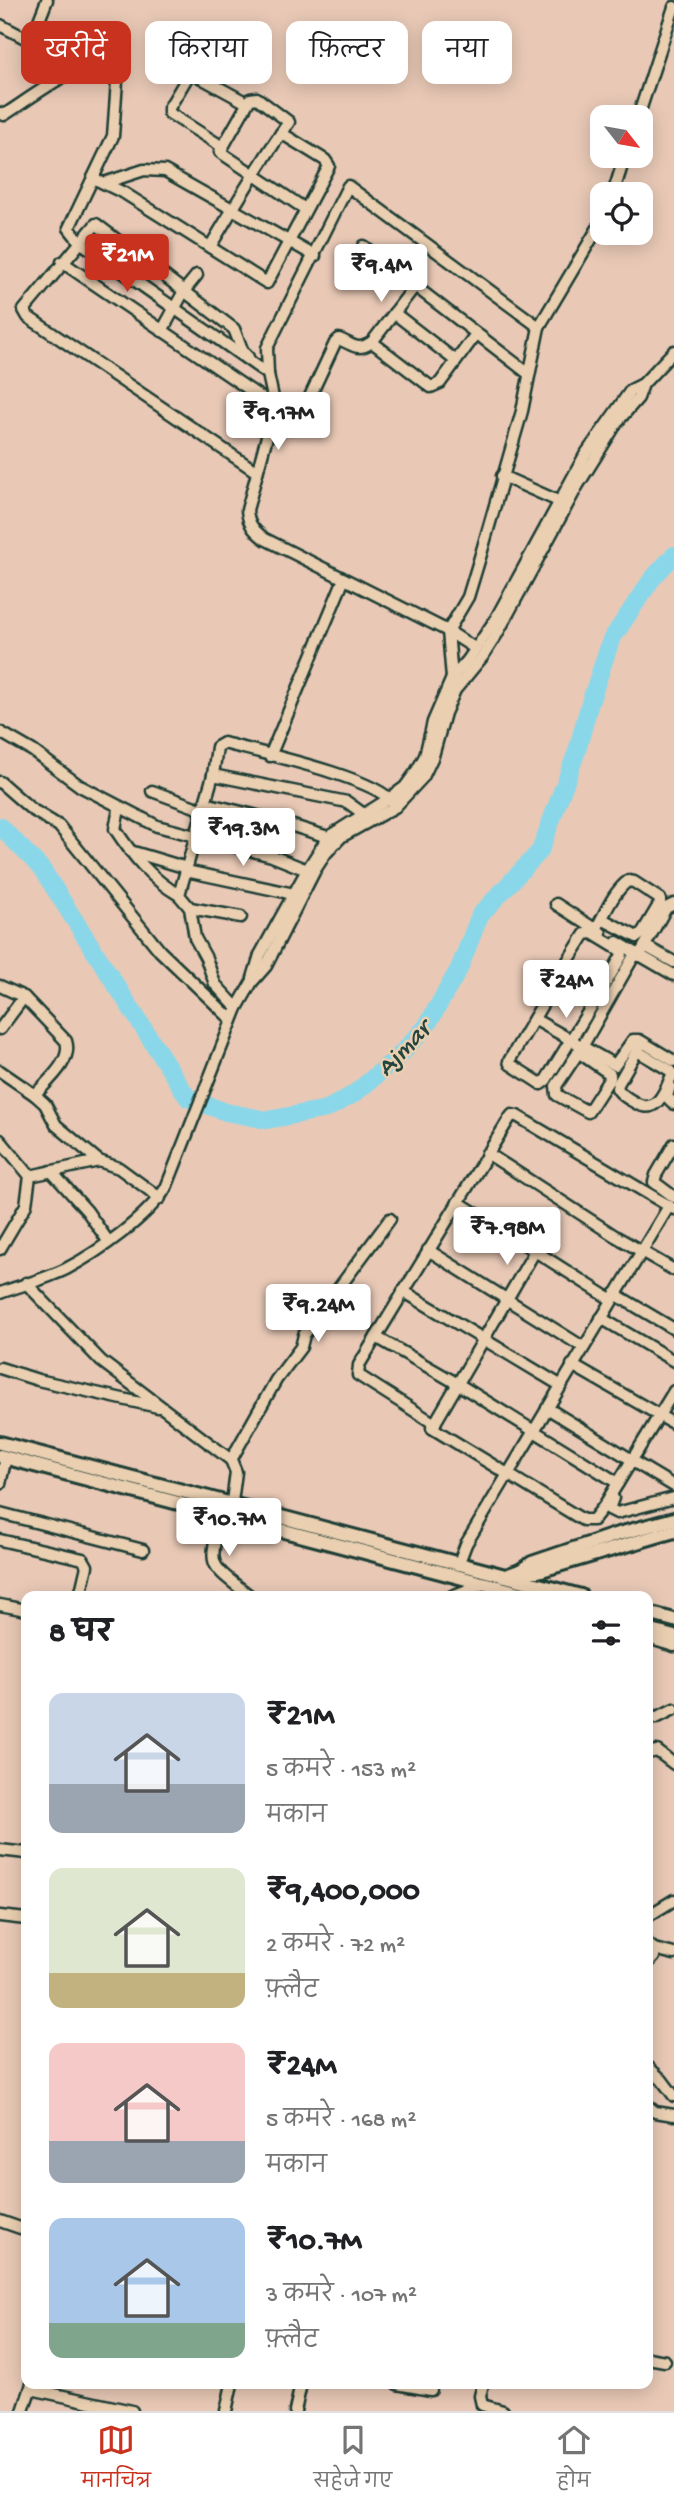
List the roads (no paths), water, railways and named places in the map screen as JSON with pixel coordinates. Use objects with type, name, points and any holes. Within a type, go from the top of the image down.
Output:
[{"type":"street","points":[[39,21],[47,0]]},
{"type":"street","points":[[642,105],[674,7]]},
{"type":"street","points":[[0,26],[21,36]]},
{"type":"street","points":[[0,113],[4,115],[52,84]]},
{"type":"street","points":[[116,84],[113,135],[69,228],[80,242],[268,374]]},
{"type":"street","points":[[183,84],[169,108],[169,113],[221,146]]},
{"type":"street","points":[[214,84],[247,103]]},
{"type":"street","points":[[211,247],[233,208],[253,176],[281,133],[288,121],[257,98],[250,99],[220,152],[253,176],[305,209]]},
{"type":"street","points":[[93,178],[267,283],[329,166],[328,162],[281,133]]},
{"type":"street","points":[[104,183],[144,170],[165,171],[315,256]]},
{"type":"street","points":[[476,649],[448,631],[254,531],[248,521],[247,510],[275,407],[268,374],[267,348],[348,186],[540,327]]},
{"type":"street","points":[[257,472],[28,317],[24,313],[25,306],[96,224],[234,329],[243,352],[268,374]]},
{"type":"street","points":[[456,681],[448,631],[468,597],[522,411],[540,327],[590,242]]},
{"type":"street","points":[[363,246],[529,374]]},
{"type":"street","points":[[62,262],[275,407]]},
{"type":"street","points":[[162,331],[184,291],[197,275]]},
{"type":"street","points":[[306,405],[335,343],[340,339],[363,348],[372,342],[415,286]]},
{"type":"street","points":[[394,313],[456,361]]},
{"type":"street","points":[[372,342],[431,387],[440,383],[476,334]]},
{"type":"street","points":[[0,1293],[66,1269],[108,1241],[160,1198],[237,1007],[265,966],[315,870],[341,837],[392,803],[405,787],[425,756],[433,722],[495,620],[558,501],[638,398],[643,384],[674,351]]},
{"type":"street","points":[[502,476],[558,501]]},
{"type":"street","points":[[456,681],[484,656],[574,483]]},
{"type":"street","points":[[270,756],[344,579]]},
{"type":"street","points":[[0,732],[33,751],[80,786],[157,827],[272,856],[307,870]]},
{"type":"street","points":[[179,895],[213,775],[217,747],[220,744],[225,743],[370,786],[392,803]]},
{"type":"street","points":[[213,775],[347,802],[365,815]]},
{"type":"street","points":[[0,782],[32,809],[59,826],[160,951],[232,1020]]},
{"type":"street","points":[[152,791],[204,806],[274,820],[328,837]]},
{"type":"street","points":[[252,982],[260,956],[328,837],[392,803]]},
{"type":"street","points":[[120,808],[115,829],[136,861],[161,885],[186,901],[190,908],[195,938],[206,958],[215,984],[237,1007]]},
{"type":"street","points":[[130,851],[186,870],[294,894]]},
{"type":"street","points":[[596,929],[619,890],[628,881],[634,881],[660,899],[642,933],[637,937],[602,919]]},
{"type":"street","points":[[556,904],[674,975]]},
{"type":"street","points":[[603,998],[645,946],[666,908],[674,904]]},
{"type":"street","points":[[190,908],[241,916]]},
{"type":"street","points":[[534,1019],[572,1041],[580,1050],[610,1074],[588,1111],[557,1095],[555,1091],[580,1050],[603,998],[622,954],[620,950],[592,933],[585,934],[566,964],[567,973],[603,998]]},
{"type":"street","points":[[645,946],[674,962]]},
{"type":"street","points":[[556,981],[569,983],[592,999],[593,1004],[572,1041],[547,1080],[541,1084],[510,1064],[509,1061],[556,981]]},
{"type":"street","points":[[0,986],[24,997],[66,1041],[69,1048],[66,1059],[35,1095]]},
{"type":"street","points":[[2,1022],[24,997]]},
{"type":"street","points":[[580,1050],[615,1065],[634,1040],[672,1075],[655,1106],[648,1108],[642,1108],[617,1088],[640,1047]]},
{"type":"street","points":[[640,1047],[674,1061]]},
{"type":"street","points":[[0,1071],[45,1104],[56,1125],[99,1161],[119,1168],[160,1198]]},
{"type":"street","points":[[674,1080],[667,1097],[674,1104]]},
{"type":"street","points":[[435,1424],[358,1375],[359,1365],[512,1115],[672,1204]]},
{"type":"street","points":[[0,1140],[30,1176],[26,1205],[0,1249]]},
{"type":"street","points":[[672,1204],[654,1182],[674,1144]]},
{"type":"street","points":[[487,1153],[674,1270]]},
{"type":"street","points":[[30,1176],[99,1161]]},
{"type":"street","points":[[51,1171],[87,1211],[108,1241]]},
{"type":"street","points":[[458,1202],[535,1251],[674,1329]]},
{"type":"street","points":[[458,1565],[466,1544],[560,1385],[672,1204]]},
{"type":"street","points":[[231,1460],[276,1380],[301,1347],[304,1335],[390,1219]]},
{"type":"street","points":[[428,1250],[583,1347]]},
{"type":"street","points":[[535,1251],[432,1428],[583,1520],[593,1520],[674,1394]]},
{"type":"street","points":[[26,1283],[101,1362],[231,1460],[236,1472],[232,1502]]},
{"type":"street","points":[[403,1292],[560,1385]]},
{"type":"street","points":[[601,1318],[674,1361]]},
{"type":"street","points":[[376,1338],[457,1384],[618,1483]]},
{"type":"street","points":[[572,1365],[674,1424]]},
{"type":"street","points":[[0,1368],[38,1380],[162,1408]]},
{"type":"street","points":[[547,1408],[674,1486]]},
{"type":"street","points":[[0,1443],[209,1504],[222,1514],[514,1591]]},
{"type":"street","points":[[0,1484],[3,1456],[209,1504],[232,1502],[562,1591]]},
{"type":"street","points":[[633,1461],[609,1504],[612,1512],[674,1498]]},
{"type":"street","points":[[0,1513],[143,1550]]},
{"type":"street","points":[[222,1514],[212,1552],[214,1564],[244,1591]]},
{"type":"street","points":[[520,1572],[532,1563],[674,1519]]},
{"type":"street","points":[[465,1591],[505,1576],[538,1571],[674,1531]]},
{"type":"street","points":[[0,1540],[83,1559],[87,1566],[81,1591]]},
{"type":"street","points":[[0,1605],[21,1610]]},
{"type":"street","points":[[653,1614],[674,1620]]},
{"type":"street","points":[[653,1631],[674,1637]]},
{"type":"street","points":[[653,1640],[674,1646]]},
{"type":"street","points":[[653,1716],[656,1718],[674,1709]]},
{"type":"street","points":[[653,1752],[657,1751],[674,1764]]},
{"type":"street","points":[[0,1850],[21,1852]]},
{"type":"street","points":[[653,1913],[674,1900]]},
{"type":"street","points":[[0,1916],[21,1918]]},
{"type":"street","points":[[653,1948],[674,1954]]},
{"type":"street","points":[[653,2072],[674,2096]]},
{"type":"street","points":[[653,2110],[674,2115]]},
{"type":"street","points":[[0,2221],[21,2228]]},
{"type":"street","points":[[653,2359],[665,2361]]},
{"type":"street","points":[[23,2411],[31,2389]]},
{"type":"street","points":[[44,2389],[132,2411]]},
{"type":"street","points":[[226,2411],[231,2389]]},
{"type":"street","points":[[295,2411],[300,2389]]},
{"type":"street","points":[[425,2389],[431,2390]]},
{"type":"street","points":[[482,2389],[482,2405],[503,2411]]},
{"type":"waterway","name":"Ajmar","points":[[0,826],[42,869],[188,1098],[226,1112],[267,1120],[327,1109],[354,1094],[398,1057],[426,1027],[459,969],[480,915],[540,851],[577,751],[611,640],[652,579],[674,555]]}]
